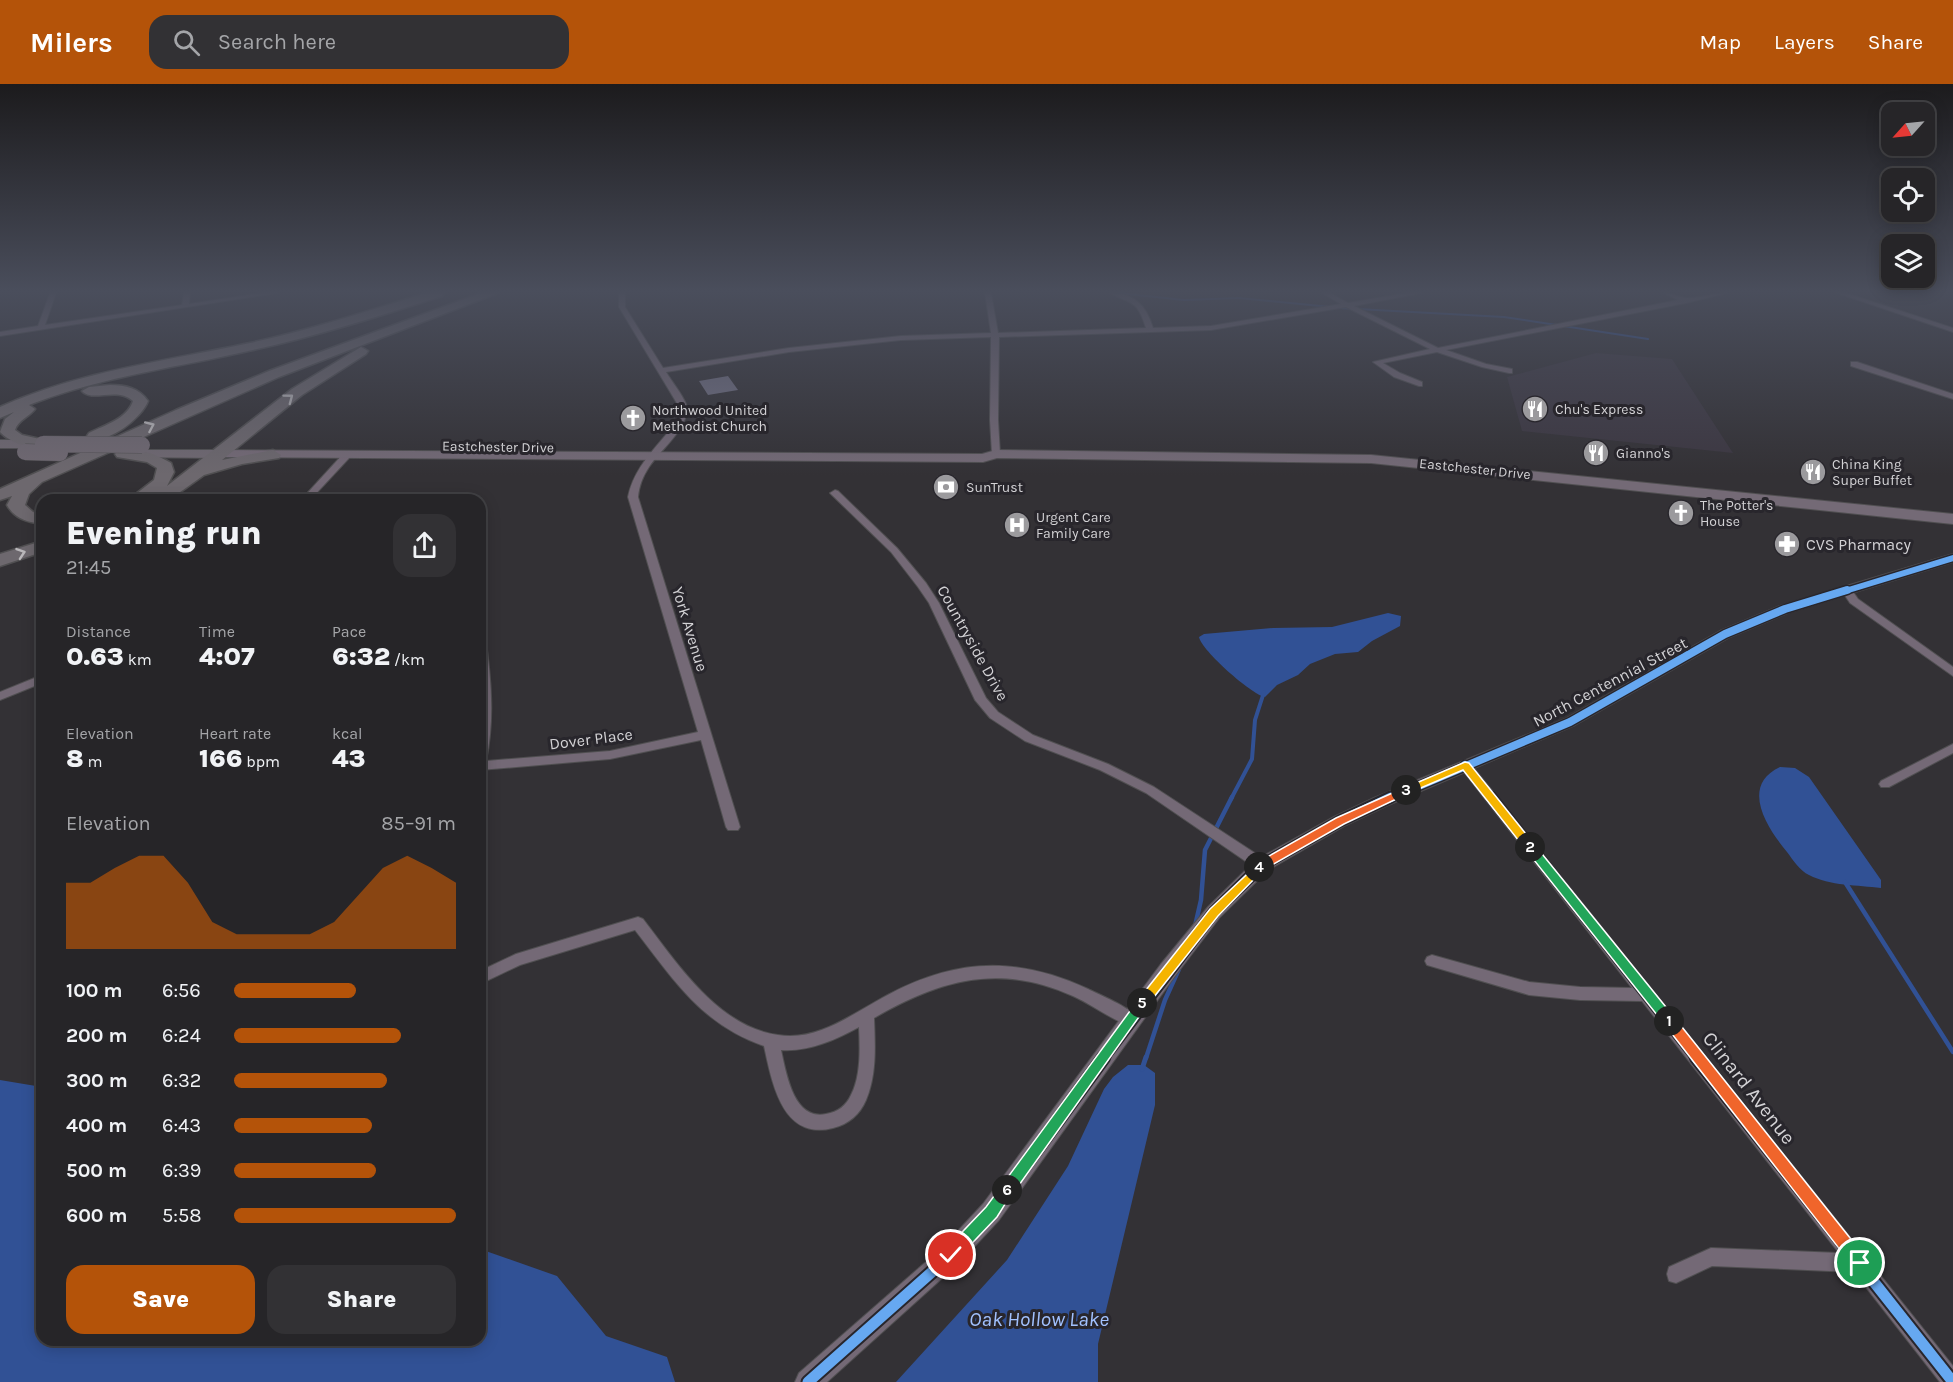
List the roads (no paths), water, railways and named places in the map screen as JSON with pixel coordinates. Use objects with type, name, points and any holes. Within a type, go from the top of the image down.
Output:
[{"type":"highway","points":[[0,413],[36,397],[80,383],[216,354]]},
{"type":"highway","points":[[0,479],[94,436],[294,354]]},
{"type":"highway","points":[[0,495],[324,354]]},
{"type":"highway","points":[[166,494],[189,479],[304,387],[356,354]]},
{"type":"highway","points":[[43,444],[12,436],[7,431],[8,425],[14,418],[30,408],[70,394],[115,390],[128,392],[140,398],[141,404],[133,414],[94,436]]},
{"type":"highway","points":[[256,425],[254,431],[258,437],[277,450]]},
{"type":"highway","name":"Eastchester Drive","points":[[0,444],[142,445],[224,450]]},
{"type":"highway","name":"Eastchester Drive","points":[[0,452],[123,454],[224,450]]},
{"type":"highway","points":[[189,479],[222,465],[277,450]]},
{"type":"highway","points":[[123,454],[151,458],[165,466],[167,471],[162,481],[144,494]]},
{"type":"highway","points":[[36,517],[20,512],[16,501],[28,487],[58,468]]},
{"type":"highway","points":[[0,560],[36,548]]},
{"type":"main road","name":"Eastchester Drive","points":[[224,450],[657,451],[983,458],[996,454],[1371,459],[1950,519]]},
{"type":"main road","name":"Eastchester Drive","points":[[277,450],[347,455],[657,451]]},
{"type":"street","points":[[650,354],[661,371],[775,354]]},
{"type":"street","points":[[995,354],[996,454]]},
{"type":"street","points":[[1419,384],[1397,375],[1377,362],[1422,354]]},
{"type":"street","points":[[1444,354],[1475,364],[1509,371]]},
{"type":"street","points":[[1854,364],[1953,397]]},
{"type":"street","name":"York Avenue","points":[[661,371],[680,400],[683,411],[678,426],[637,480],[633,497],[733,827]]},
{"type":"street","points":[[311,494],[347,455]]},
{"type":"street","name":"Countryside Drive","points":[[835,493],[863,523],[894,550],[922,585],[934,603],[981,700],[994,716],[1029,738],[1104,767],[1150,790],[1262,865]]},
{"type":"street","name":"North Centennial Street","points":[[808,1382],[951,1255],[992,1212],[1130,1019],[1214,912],[1262,865],[1340,821],[1465,765],[1570,722],[1725,634],[1785,609],[1953,558]]},
{"type":"street","points":[[1847,591],[1854,601],[1953,672]]},
{"type":"street","points":[[0,696],[36,681]]},
{"type":"street","points":[[486,706],[486,729]]},
{"type":"street","name":"Dover Place","points":[[486,765],[610,755],[705,735]]},
{"type":"street","points":[[1885,784],[1953,748]]},
{"type":"street","name":"Clinard Avenue","points":[[1465,765],[1953,1382]]},
{"type":"street","points":[[486,975],[516,960],[638,923],[699,998],[720,1018],[771,1041],[785,1044],[817,1041],[898,997],[945,978],[990,971],[1030,975],[1063,986],[1089,995],[1130,1019]]},
{"type":"street","points":[[1432,961],[1514,985],[1605,995],[1648,994]]},
{"type":"street","points":[[771,1041],[783,1088],[792,1108],[815,1123],[836,1122],[857,1104],[865,1077],[868,1046],[866,1016]]},
{"type":"street","points":[[1676,1274],[1711,1257],[1860,1263]]},
{"type":"water","points":[[1388,613],[1401,616],[1400,626],[1372,641],[1358,652],[1335,654],[1310,664],[1298,675],[1277,685],[1265,697],[1249,688],[1228,671],[1209,652],[1199,637],[1204,634],[1273,628],[1332,627]]},
{"type":"water","points":[[1780,767],[1795,768],[1809,777],[1881,880],[1881,888],[1817,879],[1797,865],[1772,832],[1761,808],[1759,796],[1761,785],[1768,775]]},
{"type":"water","name":"Oak Hollow Lake","points":[[1128,1065],[1144,1065],[1155,1073],[1155,1105],[1098,1344],[1098,1382],[896,1382],[1007,1260],[1068,1166],[1104,1089],[1113,1077]]},
{"type":"water","points":[[0,1080],[36,1086],[36,1346],[486,1346],[486,1251],[557,1276],[606,1336],[667,1357],[675,1382],[0,1382]]},
{"type":"waterway","points":[[1231,799],[1252,759],[1255,720],[1264,692]]},
{"type":"waterway","points":[[1195,926],[1201,900],[1205,850],[1232,797]]},
{"type":"waterway","points":[[1845,882],[1953,1052]]},
{"type":"waterway","points":[[1146,1058],[1165,1000],[1179,969]]},
{"type":"waterway","points":[[1142,1069],[1146,1057]]},
{"type":"place","name":"Chu's Express","points":[[1535,409]]},
{"type":"place","name":"Northwood United Methodist Church","points":[[633,418]]},
{"type":"place","name":"Gianno's","points":[[1596,453]]},
{"type":"place","name":"China King Super Buffet","points":[[1813,472]]},
{"type":"place","name":"SunTrust","points":[[946,487]]},
{"type":"place","name":"The Potter's House","points":[[1681,513]]},
{"type":"place","name":"Urgent Care Family Care","points":[[1017,525]]},
{"type":"place","name":"CVS Pharmacy","points":[[1787,544]]}]
